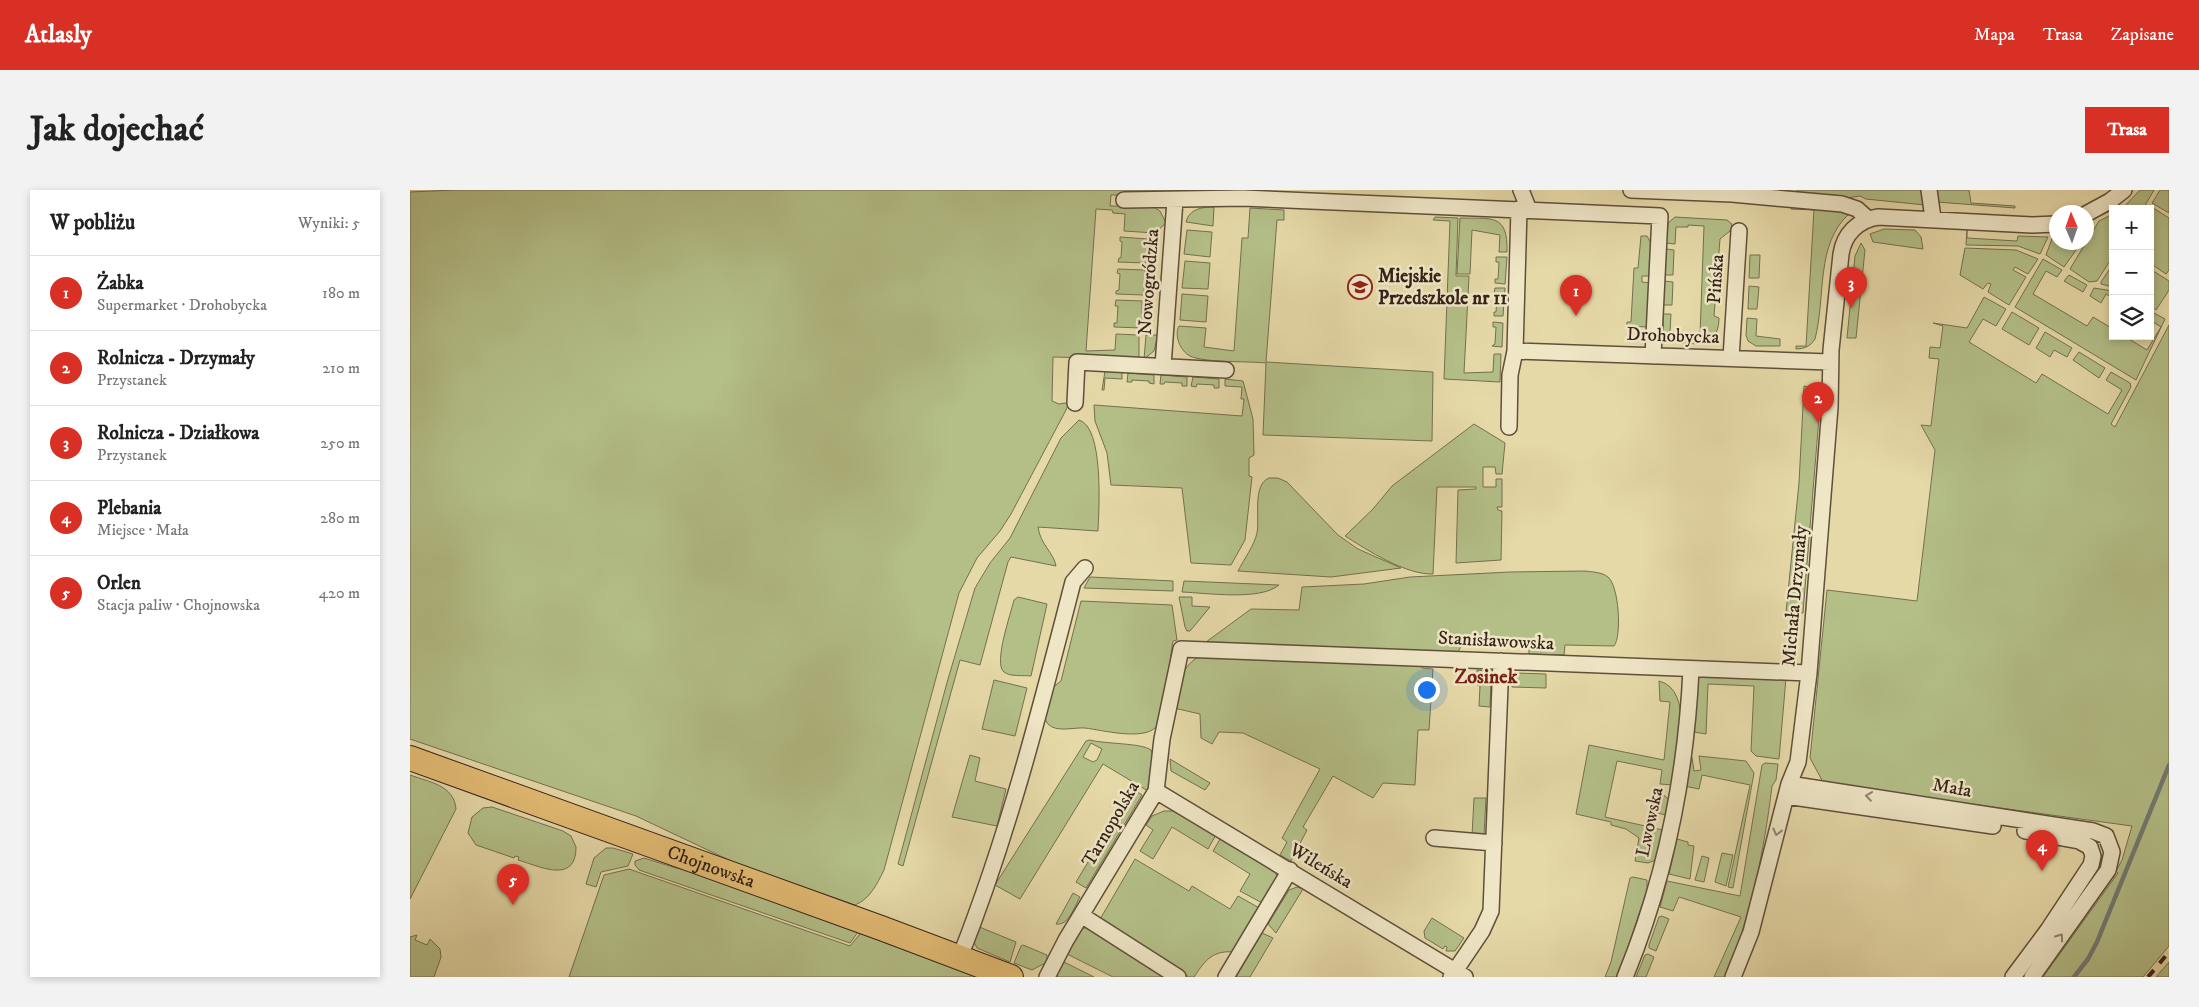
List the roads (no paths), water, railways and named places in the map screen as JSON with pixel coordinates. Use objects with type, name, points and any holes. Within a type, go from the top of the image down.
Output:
[{"type":"main road","name":"Chojnowska","points":[[410,758],[960,956],[1011,977]]},
{"type":"street","points":[[1509,427],[1510,375],[1515,351],[1524,210],[1521,190]]},
{"type":"street","points":[[1631,190],[1794,195],[1852,207],[1868,219],[1898,216],[2032,225],[2049,224]]},
{"type":"street","points":[[1929,190],[1933,218]]},
{"type":"street","points":[[2094,210],[2110,201],[2124,190]]},
{"type":"street","points":[[1124,200],[1243,198],[1660,216],[1653,356]]},
{"type":"street","name":"Nowogródzka","points":[[1163,366],[1175,200]]},
{"type":"street","name":"Michała Drzymały","points":[[1733,977],[1751,932],[1787,790],[1798,762],[1809,673],[1830,407],[1830,362],[1842,251],[1851,232],[1868,219]]},
{"type":"street","name":"Pińska","points":[[1731,358],[1739,231]]},
{"type":"street","name":"Drohobycka","points":[[1515,351],[1830,362]]},
{"type":"street","points":[[1074,403],[1077,362],[1226,370]]},
{"type":"street","points":[[960,956],[994,869],[1012,810],[1073,582],[1085,568]]},
{"type":"street","name":"Stanisławowska","points":[[1181,649],[1691,670],[1809,673]]},
{"type":"street","name":"Tarnopolska","points":[[1047,977],[1081,915],[1156,791],[1162,740],[1181,649]]},
{"type":"street","points":[[1457,975],[1490,917],[1501,661]]},
{"type":"street","name":"Lwowska","points":[[1625,977],[1659,875],[1669,833],[1686,736],[1691,670]]},
{"type":"street","name":"Mała","points":[[1787,790],[2093,831],[2106,836],[2112,852],[2108,870],[2032,977]]},
{"type":"street","name":"Mała","points":[[1787,790],[2036,833],[2086,844],[2093,851],[2091,865],[2048,930],[2013,977]]},
{"type":"street","name":"Wileńska","points":[[1156,791],[1290,870],[1457,975]]},
{"type":"street","points":[[1434,838],[1494,843]]},
{"type":"street","points":[[1226,977],[1290,870]]},
{"type":"street","points":[[1081,915],[1178,977]]},
{"type":"waterway","points":[[2074,977],[2088,959],[2097,942],[2169,765]]},
{"type":"railway","points":[[2148,977],[2169,952]]},
{"type":"place","name":"Miejskie Przedszkole nr 11","points":[[1360,287]]},
{"type":"place","name":"Rolnicza - Działkowa","points":[[1851,308]]},
{"type":"place","name":"Żabka","points":[[1576,316]]},
{"type":"place","name":"Rolnicza - Drzymały","points":[[1818,423]]},
{"type":"place","name":"Plebania","points":[[2042,871]]},
{"type":"place","name":"Orlen","points":[[513,905]]},
{"type":"district","name":"Zosinek","points":[[1486,677]]}]
